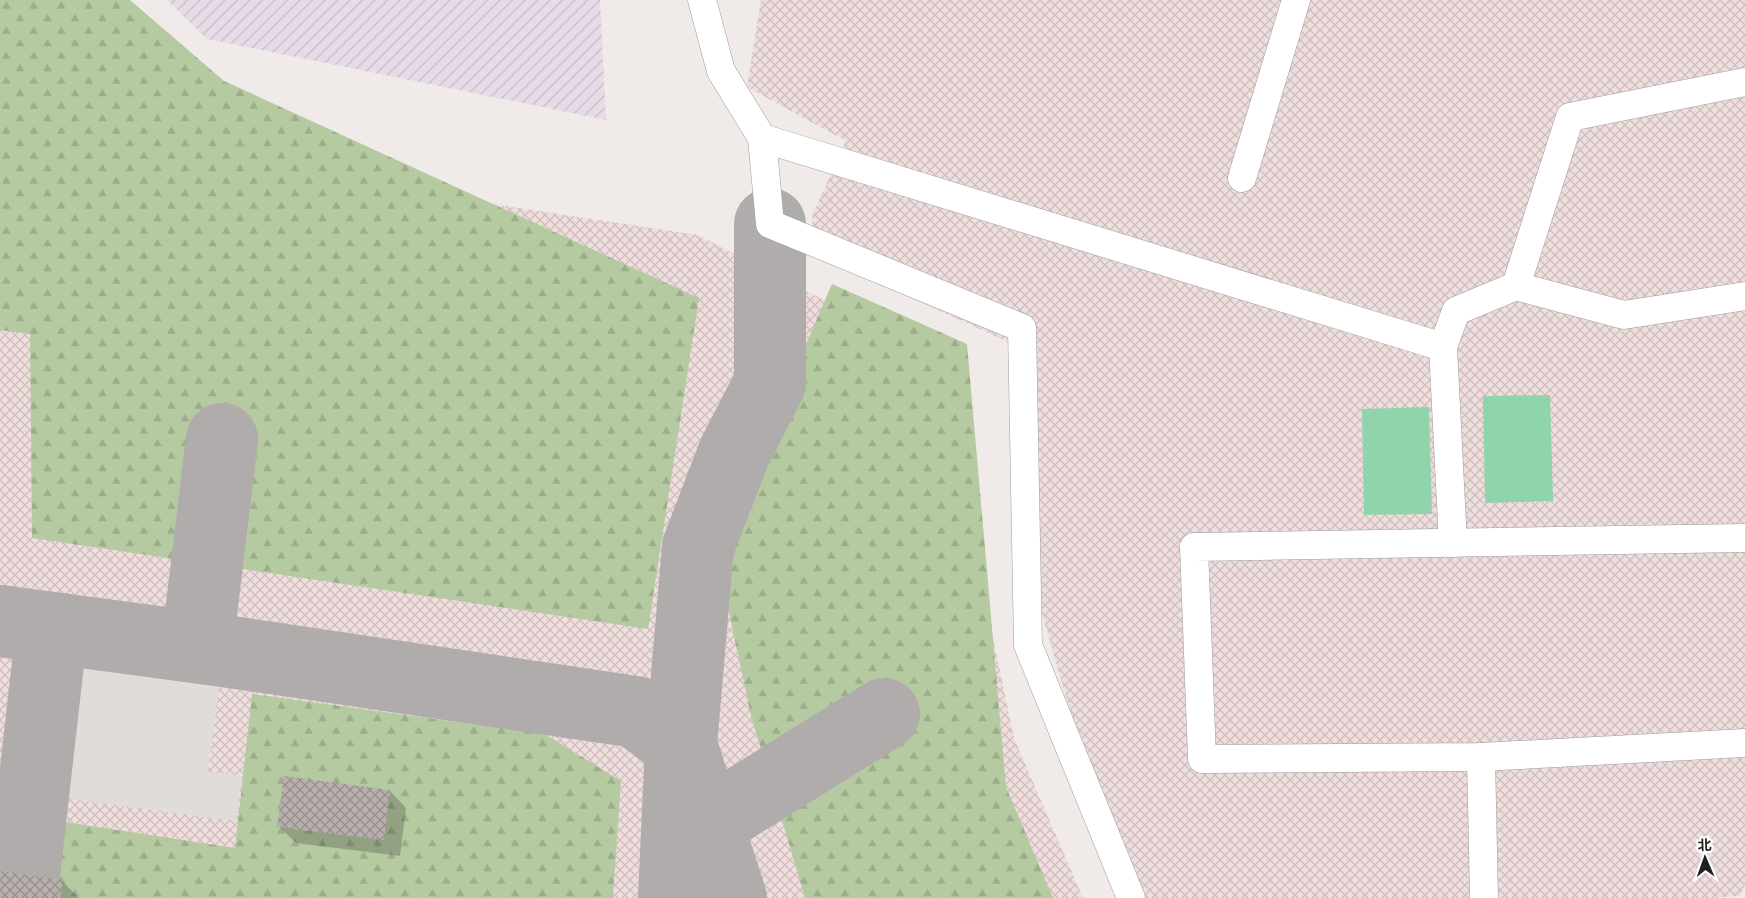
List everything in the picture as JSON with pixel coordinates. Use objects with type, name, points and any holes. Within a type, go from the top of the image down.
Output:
[{"type":"street","points":[[702,0],[721,71],[762,138],[770,224],[1022,328],[1028,645],[1131,898]]},
{"type":"street","points":[[1242,178],[1296,0]]},
{"type":"street","points":[[1516,286],[1570,117],[1745,82]]},
{"type":"street","points":[[762,138],[1443,347]]},
{"type":"street","points":[[1452,543],[1443,347],[1456,311],[1516,286],[1624,315],[1745,296]]},
{"type":"street","points":[[1745,538],[1194,547],[1202,759],[1481,757],[1745,744]]},
{"type":"street","points":[[1481,757],[1484,898]]},
{"type":"shaded area","points":[[167,0],[600,0],[606,120],[207,39]]},
{"type":"shaded area","points":[[761,0],[1745,0],[1745,884],[1740,896],[1711,898],[1140,898],[1096,802],[1037,596],[1030,352],[814,253],[812,216],[846,141],[747,87]]},
{"type":"shaded area","points":[[0,130],[698,235],[930,355],[953,447],[1014,738],[1083,898],[0,898]]},
{"type":"shaded area","points":[[26,625],[224,651],[208,771],[242,776],[236,821],[62,798],[55,852],[0,819]]},
{"type":"green space","points":[[0,0],[130,0],[224,81],[699,298],[648,629],[32,538],[30,334],[0,330]]},
{"type":"green space","points":[[832,284],[967,344],[1006,787],[1053,898],[805,898],[751,716],[717,556],[752,469]]},
{"type":"green space","points":[[1550,395],[1553,501],[1485,503],[1483,396]]},
{"type":"green space","points":[[1429,407],[1432,514],[1364,515],[1362,409]]},
{"type":"green space","points":[[252,694],[545,734],[621,781],[613,898],[0,898],[0,812],[235,848]]},
{"type":"building","points":[[284,776],[390,790],[384,840],[277,827]]},
{"type":"building","points":[[0,871],[63,880],[60,898],[0,898]]},
{"type":"taxiway","points":[[674,898],[681,745],[698,547],[734,453],[770,383],[770,224]]},
{"type":"taxiway","points":[[197,647],[222,439]]},
{"type":"taxiway","points":[[0,621],[224,651],[636,712],[681,745],[731,898]]},
{"type":"taxiway","points":[[24,875],[52,628]]},
{"type":"taxiway","points":[[707,824],[884,714]]}]
